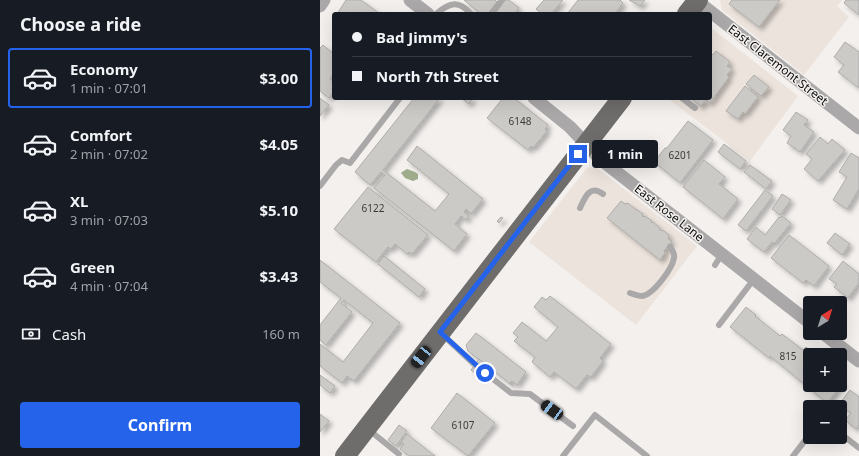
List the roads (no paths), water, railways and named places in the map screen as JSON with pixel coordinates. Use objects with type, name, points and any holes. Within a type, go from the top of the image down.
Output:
[{"type":"main road","points":[[345,456],[620,100]]},
{"type":"street","points":[[320,6],[324,0]]},
{"type":"street","points":[[410,0],[425,12]]},
{"type":"street","name":"East Claremont Street","points":[[691,5],[701,12]]},
{"type":"street","name":"East Claremont Street","points":[[712,20],[859,128]]},
{"type":"street","name":"East Rose Lane","points":[[536,100],[570,127],[600,159],[718,259],[754,280],[803,318]]},
{"type":"street","points":[[832,340],[859,361]]},
{"type":"lane","points":[[493,12],[502,0]]},
{"type":"lane","points":[[438,12],[452,2],[461,4],[470,12]]},
{"type":"lane","points":[[320,186],[336,165],[342,160],[350,163],[398,100]]},
{"type":"lane","points":[[685,100],[695,108]]},
{"type":"lane","points":[[580,208],[587,194],[592,190],[598,190],[603,194]]},
{"type":"lane","points":[[630,293],[642,296],[650,293],[671,268],[674,252],[670,247]]},
{"type":"lane","points":[[719,324],[754,280]]},
{"type":"lane","points":[[440,332],[475,365],[511,393],[530,394],[573,426]]},
{"type":"lane","points":[[563,456],[595,415],[647,456]]},
{"type":"lane","points":[[366,428],[399,454]]},
{"type":"lane","points":[[847,439],[859,448]]},
{"type":"lane","points":[[793,456],[803,443]]}]
